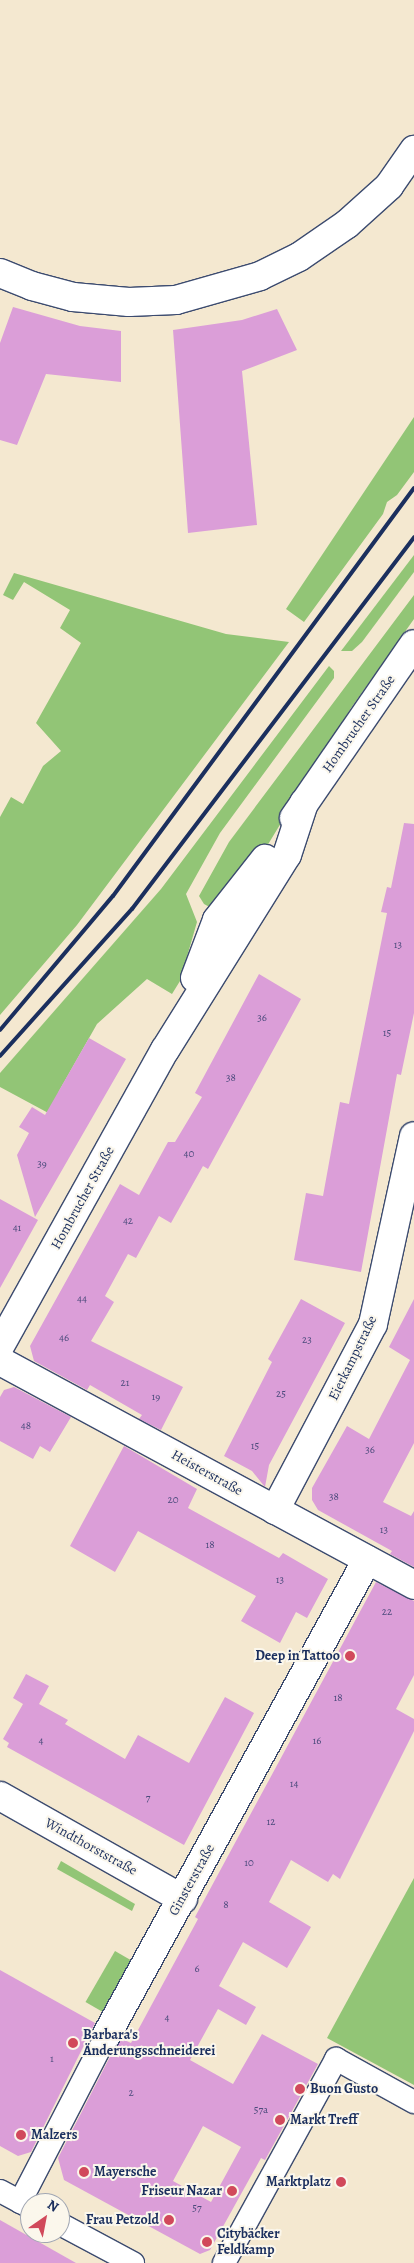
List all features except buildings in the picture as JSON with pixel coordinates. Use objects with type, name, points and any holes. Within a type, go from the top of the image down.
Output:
[{"type":"street","points":[[0,273],[32,286],[73,297],[129,302],[176,300],[260,276],[299,257],[347,224],[389,186],[414,150]]},
{"type":"street","name":"Hombrucher Straße","points":[[0,1346],[166,1050],[217,920],[249,884],[414,644]]},
{"type":"street","name":"Eierkampstraße","points":[[275,1510],[373,1324],[414,1136]]},
{"type":"street","name":"Heisterstraße","points":[[0,1361],[414,1585]]},
{"type":"street","name":"Ginsterstraße","points":[[31,2193],[106,2036],[183,1899],[378,1566]]},
{"type":"street","name":"Windthorststraße","points":[[0,1796],[183,1899]]},
{"type":"street","points":[[224,2263],[336,2059],[414,2102]]},
{"type":"street","points":[[0,2191],[20,2202]]},
{"type":"street","points":[[70,2229],[134,2263]]},
{"type":"green space","points":[[414,417],[414,472],[397,495],[387,502],[383,514],[304,622],[286,609]]},
{"type":"green space","points":[[414,555],[414,572],[362,642],[352,651],[341,651]]},
{"type":"green space","points":[[14,573],[226,634],[289,642],[77,925],[0,1015],[0,817],[11,797],[23,804],[43,766],[61,751],[36,723],[81,643],[60,628],[70,610],[24,582],[13,600],[3,595]]},
{"type":"green space","points":[[414,595],[414,619],[351,708],[264,851],[215,910],[204,904],[199,896],[229,842]]},
{"type":"green space","points":[[329,666],[334,671],[334,678],[220,833],[186,894],[197,922],[180,981],[172,994],[147,979],[97,1024],[59,1091],[52,1115],[0,1087],[0,1073],[161,889]]},
{"type":"green space","points":[[61,1861],[135,1904],[132,1911],[57,1869]]},
{"type":"green space","points":[[414,1878],[414,2085],[327,2038]]},
{"type":"green space","points":[[115,1951],[132,1961],[103,2012],[86,2002]]},
{"type":"railway","points":[[0,1030],[113,896],[414,488]]},
{"type":"railway","points":[[0,1056],[132,909],[414,537]]},
{"type":"place","name":"Deep in Tattoo","points":[[350,1656]]},
{"type":"place","name":"Barbara's Änderungsschneiderei","points":[[73,2043]]},
{"type":"place","name":"Buon Gusto","points":[[300,2089]]},
{"type":"place","name":"Markt Treff","points":[[280,2120]]},
{"type":"place","name":"Malzers","points":[[21,2135]]},
{"type":"place","name":"Mayersche","points":[[84,2172]]},
{"type":"place","name":"Marktplatz","points":[[341,2182]]},
{"type":"place","name":"Friseur Nazar","points":[[232,2191]]},
{"type":"place","name":"Frau Petzold","points":[[169,2220]]},
{"type":"place","name":"Citybäcker Feldkamp","points":[[207,2242]]}]
